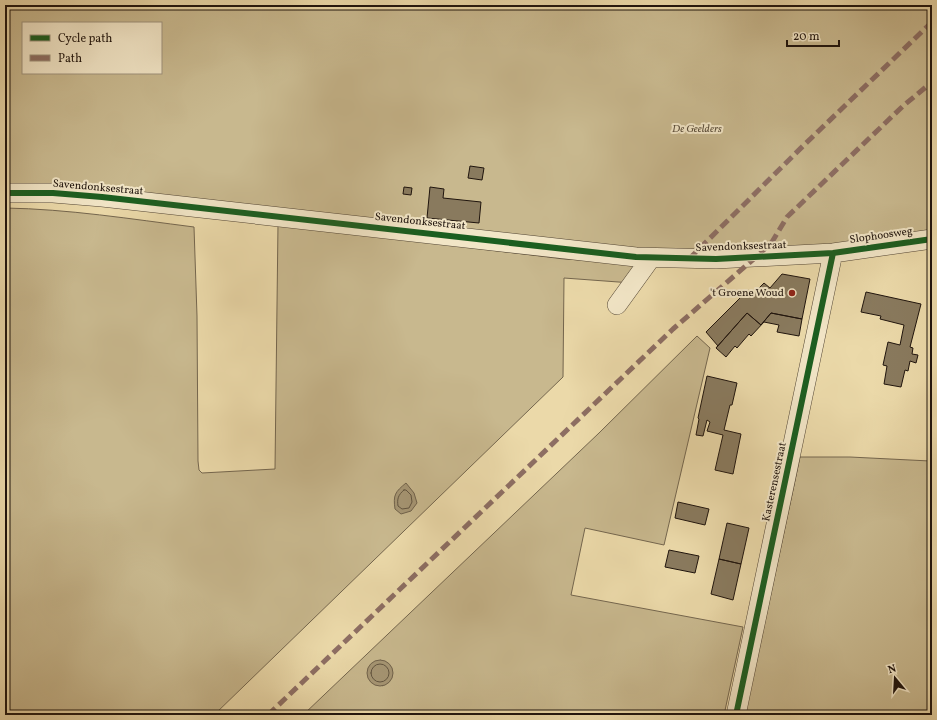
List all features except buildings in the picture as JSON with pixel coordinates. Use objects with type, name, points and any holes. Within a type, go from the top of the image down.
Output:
[{"type":"street","name":"Savendonksestraat","points":[[5,193],[53,193],[102,197],[636,257],[716,259],[833,253]]},
{"type":"street","name":"Slophoosweg","points":[[833,253],[932,239]]},
{"type":"street","name":"Kasterensestraat","points":[[736,715],[833,253]]},
{"type":"street","points":[[617,305],[651,258]]},
{"type":"green space","name":"De Geelders","points":[[5,5],[932,5],[932,233],[777,250],[684,253],[5,186]]},
{"type":"green space","points":[[5,208],[76,212],[194,227],[197,316],[198,461],[199,470],[202,473],[275,469],[278,224],[564,259],[640,263],[632,283],[564,278],[563,377],[214,715],[5,715]]},
{"type":"green space","points":[[697,336],[710,348],[664,545],[585,528],[571,595],[743,627],[724,715],[303,715],[599,433]],"holes":[[[380,660],[388,663],[389,682],[382,686]]]},
{"type":"green space","points":[[932,438],[932,715],[745,715],[800,457],[850,457],[930,461]]},
{"type":"water","points":[[406,483],[414,493],[417,503],[411,511],[401,514],[395,509],[394,500],[397,491]]},
{"type":"water","points":[[380,660],[389,664],[393,673],[389,682],[380,686],[371,682],[367,673],[371,664]]},
{"type":"marked path","points":[[689,259],[804,145],[932,22]]},
{"type":"marked path","points":[[268,715],[673,329],[772,242],[787,217],[903,106],[932,82]]},
{"type":"cycle path","points":[[5,193],[53,193],[102,197],[636,257],[716,259],[833,253],[932,239]]},
{"type":"cycle path","points":[[736,715],[833,253]]},
{"type":"place","name":"'t Groene Woud","points":[[792,293]]}]
